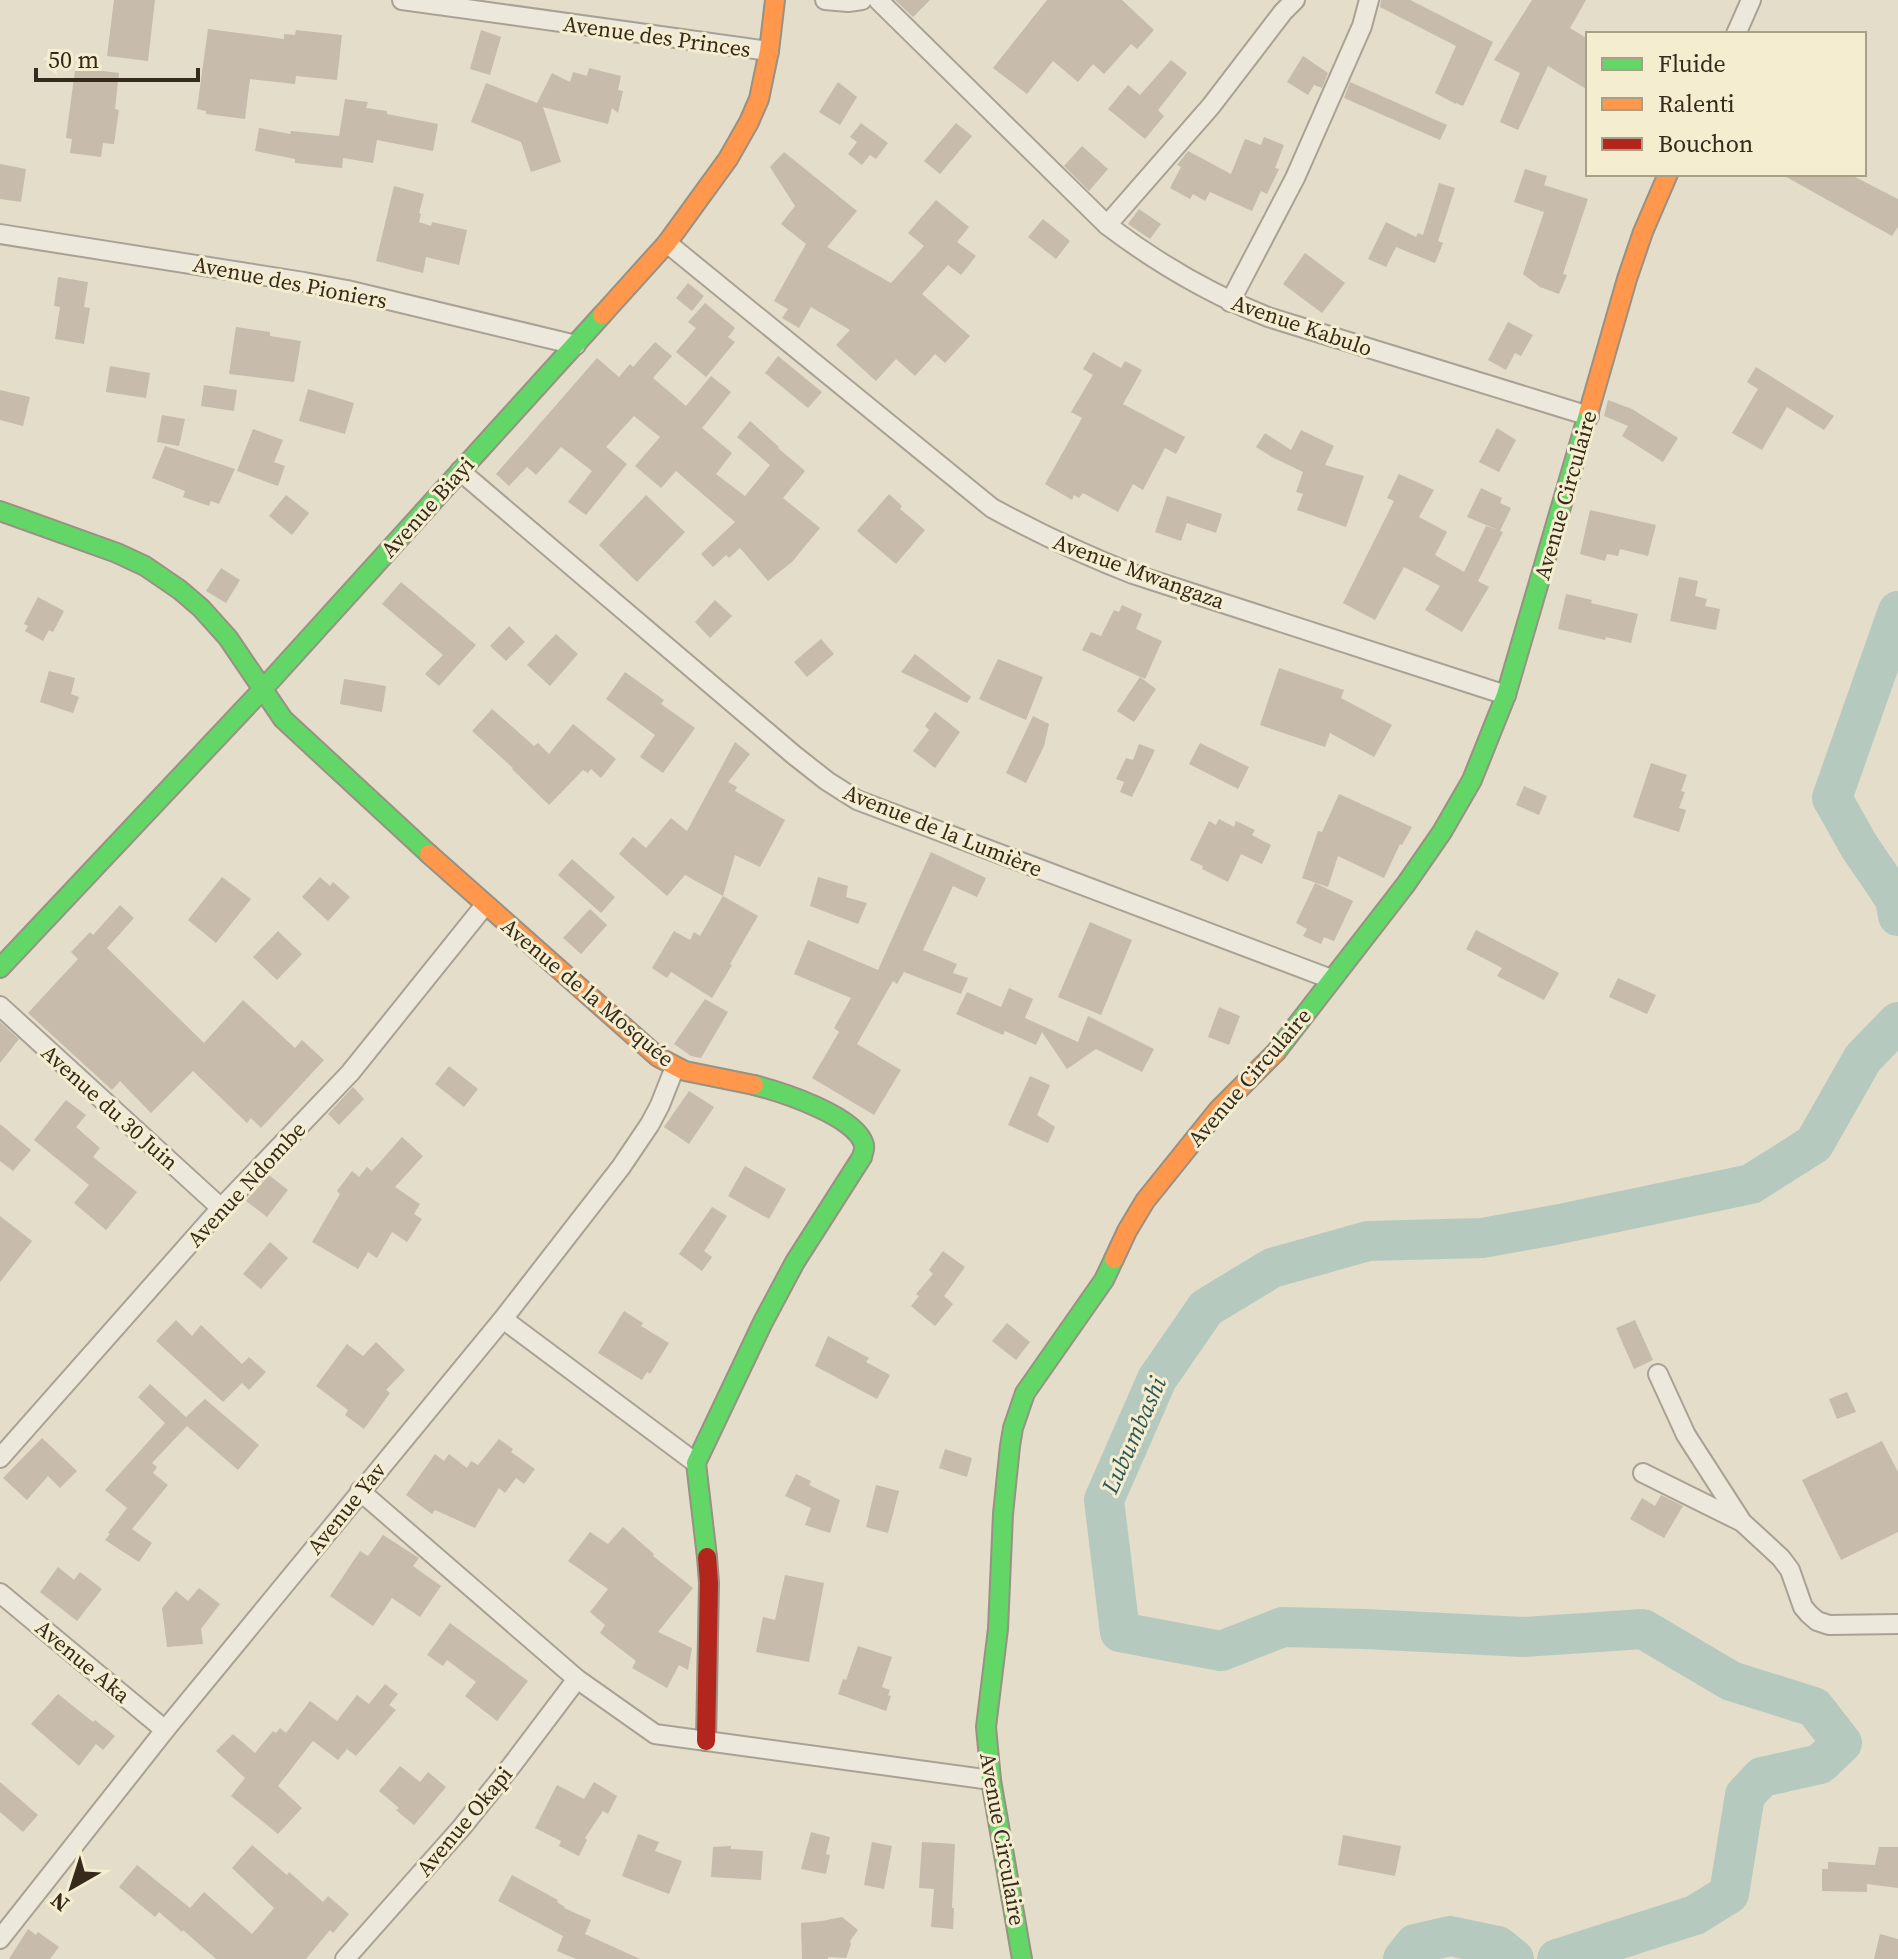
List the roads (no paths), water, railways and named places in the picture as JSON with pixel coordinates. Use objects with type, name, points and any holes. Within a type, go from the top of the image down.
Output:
[{"type":"street","name":"Avenue des Princes","points":[[402,0],[769,51]]},
{"type":"street","name":"Avenue Biayi","points":[[0,968],[262,690],[667,243],[728,159],[749,122],[765,77],[775,0]]},
{"type":"street","points":[[825,0],[862,0]]},
{"type":"street","name":"Avenue Kabulo","points":[[878,0],[1107,225],[1163,264],[1230,302],[1302,329],[1589,416]]},
{"type":"street","points":[[1107,225],[1211,106],[1295,0]]},
{"type":"street","points":[[1230,302],[1295,178],[1362,26],[1369,0]]},
{"type":"street","points":[[1737,32],[1751,0]]},
{"type":"street","name":"Avenue Circulaire","points":[[1022,1959],[991,1780],[986,1727],[998,1629],[1003,1514],[1013,1428],[1025,1393],[1104,1280],[1145,1201],[1219,1109],[1274,1054],[1406,884],[1442,832],[1472,780],[1506,695],[1631,267],[1667,176]]},
{"type":"street","name":"Avenue des Pioniers","points":[[0,234],[347,290],[576,345]]},
{"type":"street","name":"Avenue Mwangaza","points":[[667,243],[992,508],[1039,534],[1133,574],[1506,695]]},
{"type":"street","name":"Avenue de la Lumière","points":[[460,471],[794,755],[857,800],[1331,979]]},
{"type":"street","name":"Avenue de la Mosquée","points":[[0,511],[134,561],[175,586],[223,631],[283,719],[485,905],[658,1057],[691,1073],[730,1078],[795,1097],[856,1130],[865,1146],[862,1157],[795,1262],[696,1463]]},
{"type":"street","name":"Avenue Ndombe","points":[[0,1458],[221,1208],[350,1073],[485,905]]},
{"type":"street","name":"Avenue du 30 Juin","points":[[0,1006],[221,1208]]},
{"type":"street","name":"Avenue Yav","points":[[0,1939],[165,1730],[503,1319],[621,1167],[650,1124],[675,1067]]},
{"type":"street","points":[[503,1319],[696,1463],[709,1583],[706,1741]]},
{"type":"street","points":[[1658,1374],[1686,1435],[1742,1522],[1781,1558],[1796,1583],[1803,1607],[1817,1621],[1829,1625],[1898,1624]]},
{"type":"street","points":[[1643,1473],[1742,1522]]},
{"type":"street","points":[[360,1491],[577,1679],[648,1731],[991,1780]]},
{"type":"street","name":"Avenue Aka","points":[[0,1593],[165,1730]]},
{"type":"street","name":"Avenue Okapi","points":[[345,1959],[462,1827],[577,1679]]},
{"type":"waterway","name":"Lubumbashi","points":[[1898,611],[1832,798],[1859,846],[1895,899],[1898,916]]},
{"type":"waterway","name":"Lubumbashi","points":[[1557,1959],[1695,1915],[1729,1894],[1745,1795],[1762,1777],[1820,1764],[1842,1743],[1814,1707],[1731,1681],[1643,1629],[1523,1637],[1283,1627],[1221,1651],[1120,1632],[1104,1500],[1157,1379],[1206,1308],[1272,1268],[1368,1241],[1482,1238],[1751,1184],[1814,1144],[1863,1058],[1898,1022]]},
{"type":"waterway","name":"Lubumbashi","points":[[1403,1959],[1415,1944],[1450,1936],[1498,1946],[1514,1959]]}]
